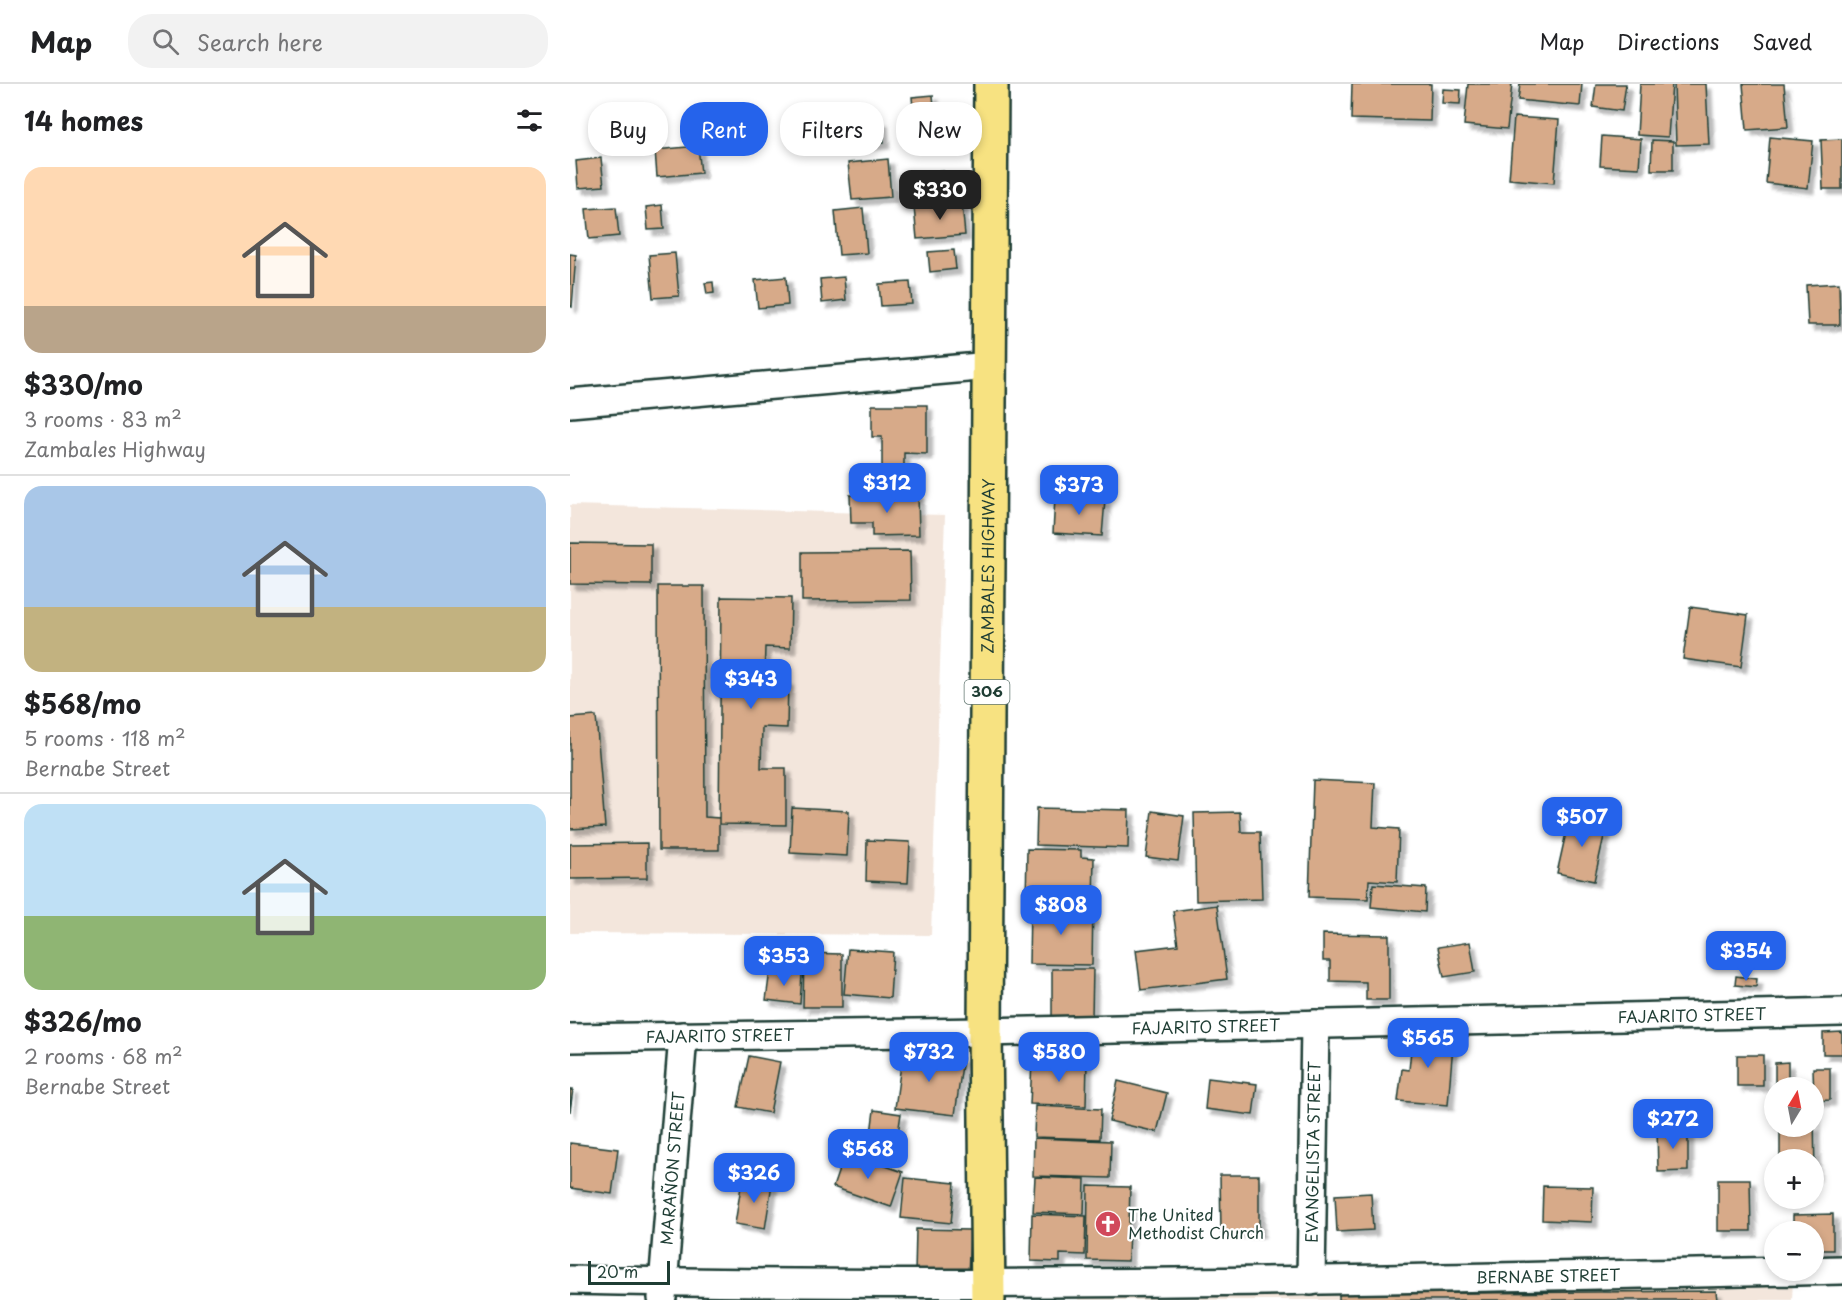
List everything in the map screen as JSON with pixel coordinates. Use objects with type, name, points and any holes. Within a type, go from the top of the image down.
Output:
[{"type":"main road","name":"ZAMBALES HIGHWAY","points":[[988,1292],[985,1032],[991,84]]},
{"type":"street","points":[[570,404],[990,366]]},
{"type":"street","name":"FAJARITO STREET","points":[[570,1038],[985,1032],[1842,1012]]},
{"type":"street","name":"EVANGELISTA STREET","points":[[1311,1281],[1315,1024]]},
{"type":"street","name":"MARAÑON STREET","points":[[662,1291],[683,1036]]},
{"type":"street","name":"BERNABE STREET","points":[[570,1280],[662,1291],[988,1292],[1311,1281],[1842,1270]]},
{"type":"shaded area","points":[[570,505],[945,515],[931,935],[570,933]]},
{"type":"shaded area","points":[[1793,1281],[1792,1300],[1078,1300],[1078,1292]]},
{"type":"building","points":[[1352,84],[1431,84],[1430,121],[1351,119]]},
{"type":"building","points":[[1468,84],[1512,84],[1507,129],[1464,125]]},
{"type":"building","points":[[1520,84],[1582,84],[1580,106],[1518,100]]},
{"type":"building","points":[[1596,84],[1626,84],[1622,111],[1593,107]]},
{"type":"building","points":[[1640,84],[1672,84],[1668,137],[1637,135]]},
{"type":"building","points":[[1674,84],[1706,84],[1709,144],[1676,145]]},
{"type":"building","points":[[1743,84],[1784,84],[1788,127],[1747,130]]},
{"type":"building","points":[[1443,89],[1461,90],[1460,104],[1442,103]]},
{"type":"building","points":[[933,95],[934,102],[912,102],[912,97]]},
{"type":"building","points":[[1514,117],[1559,120],[1554,183],[1509,179]]},
{"type":"building","points":[[1602,136],[1641,139],[1639,168],[1600,166]]},
{"type":"building","points":[[1770,137],[1813,141],[1808,188],[1766,183]]},
{"type":"building","points":[[1842,139],[1842,189],[1823,189],[1821,140]]},
{"type":"building","points":[[1652,140],[1673,141],[1673,170],[1651,170]]},
{"type":"building","points":[[680,148],[680,156],[699,156],[701,173],[657,177],[655,156],[668,156],[668,149]]},
{"type":"building","points":[[601,158],[604,186],[578,188],[576,161]]},
{"type":"building","points":[[888,159],[891,197],[852,200],[848,163]]},
{"type":"building","points":[[943,171],[944,188],[922,190],[920,173]]},
{"type":"building","points":[[962,203],[965,235],[917,239],[914,207]]},
{"type":"building","points":[[662,205],[664,229],[648,230],[646,207]]},
{"type":"building","points":[[616,207],[619,236],[589,239],[586,209]]},
{"type":"building","points":[[863,208],[867,253],[839,255],[835,211]]},
{"type":"building","points":[[954,250],[956,269],[930,272],[928,252]]},
{"type":"building","points":[[675,253],[679,296],[653,298],[649,255]]},
{"type":"building","points":[[570,254],[576,255],[572,307],[570,306]]},
{"type":"building","points":[[786,277],[788,305],[758,308],[755,280]]},
{"type":"building","points":[[844,277],[846,300],[822,303],[820,279]]},
{"type":"building","points":[[713,282],[714,293],[707,294],[705,283]]},
{"type":"building","points":[[910,282],[912,304],[881,306],[879,284]]},
{"type":"building","points":[[1839,283],[1840,325],[1808,325],[1806,285]]},
{"type":"building","points":[[872,405],[927,405],[927,454],[904,453],[904,470],[882,469],[882,437],[872,437]]},
{"type":"building","points":[[918,494],[919,535],[872,536],[872,523],[851,523],[850,495]]},
{"type":"building","points":[[1055,497],[1105,500],[1102,536],[1053,533]]},
{"type":"building","points":[[570,543],[651,544],[651,585],[570,584]]},
{"type":"building","points":[[910,551],[911,600],[802,601],[802,552]]},
{"type":"building","points":[[658,586],[704,586],[705,817],[719,818],[719,850],[659,850]]},
{"type":"building","points":[[721,597],[791,598],[790,648],[765,647],[764,681],[788,681],[787,728],[762,727],[761,768],[786,768],[786,825],[719,824]]},
{"type":"building","points":[[1690,607],[1748,615],[1741,667],[1683,659]]},
{"type":"building","points":[[596,716],[605,827],[570,829],[570,718]]},
{"type":"building","points":[[1313,780],[1375,783],[1373,827],[1399,829],[1397,882],[1369,880],[1368,899],[1309,897]]},
{"type":"building","points":[[792,808],[849,811],[847,856],[790,853]]},
{"type":"building","points":[[1037,808],[1129,810],[1128,848],[1036,845]]},
{"type":"building","points":[[1152,811],[1184,816],[1178,861],[1146,857]]},
{"type":"building","points":[[1240,812],[1241,832],[1260,832],[1262,899],[1196,901],[1194,813]]},
{"type":"building","points":[[1570,815],[1607,823],[1594,881],[1557,873]]},
{"type":"building","points":[[867,840],[910,842],[908,883],[866,881]]},
{"type":"building","points":[[647,843],[647,878],[570,879],[570,844]]},
{"type":"building","points":[[1027,849],[1081,850],[1081,857],[1094,858],[1093,903],[1026,902]]},
{"type":"building","points":[[1373,884],[1426,888],[1425,912],[1371,907]]},
{"type":"building","points":[[1217,905],[1227,979],[1141,990],[1136,950],[1178,945],[1173,911]]},
{"type":"building","points":[[1030,906],[1093,907],[1092,965],[1029,964]]},
{"type":"building","points":[[1323,934],[1389,935],[1389,1000],[1366,1000],[1366,982],[1330,981],[1330,961],[1323,961]]},
{"type":"building","points":[[1470,942],[1475,972],[1444,977],[1438,947]]},
{"type":"building","points":[[848,949],[893,952],[890,998],[844,994]]},
{"type":"building","points":[[804,953],[842,954],[842,1007],[803,1007]]},
{"type":"building","points":[[1052,969],[1093,969],[1092,1017],[1052,1016]]},
{"type":"building","points":[[770,970],[802,974],[800,1004],[766,1000]]},
{"type":"building","points":[[1736,976],[1757,979],[1756,987],[1735,985]]},
{"type":"building","points":[[1413,1029],[1454,1033],[1448,1105],[1398,1101],[1402,1069],[1409,1070]]},
{"type":"building","points":[[1842,1032],[1842,1054],[1823,1054],[1823,1033]]},
{"type":"building","points":[[903,1050],[963,1058],[955,1115],[895,1108]]},
{"type":"building","points":[[1737,1055],[1763,1055],[1763,1086],[1737,1086]]},
{"type":"building","points":[[749,1056],[780,1062],[770,1113],[738,1107]]},
{"type":"building","points":[[1032,1061],[1087,1062],[1086,1106],[1030,1104]]},
{"type":"building","points":[[1788,1062],[1788,1077],[1775,1077],[1775,1063]]},
{"type":"building","points":[[1813,1068],[1830,1068],[1830,1100],[1824,1100],[1824,1077],[1813,1077]]},
{"type":"building","points":[[1208,1078],[1257,1084],[1253,1115],[1205,1109]]},
{"type":"building","points":[[1118,1081],[1167,1093],[1157,1132],[1109,1121]]},
{"type":"building","points":[[570,1089],[573,1089],[570,1112]]},
{"type":"building","points":[[1035,1106],[1101,1109],[1100,1139],[1034,1137]]},
{"type":"building","points":[[874,1110],[901,1114],[895,1152],[869,1149]]},
{"type":"building","points":[[1657,1129],[1688,1129],[1688,1171],[1658,1172]]},
{"type":"building","points":[[1780,1137],[1814,1137],[1815,1149],[1780,1149]]},
{"type":"building","points":[[1034,1138],[1111,1141],[1110,1178],[1033,1176]]},
{"type":"building","points":[[570,1143],[618,1149],[612,1194],[570,1188]]},
{"type":"building","points":[[845,1152],[903,1172],[891,1207],[833,1187]]},
{"type":"building","points":[[1220,1175],[1259,1175],[1259,1232],[1221,1232]]},
{"type":"building","points":[[1035,1177],[1085,1179],[1084,1214],[1033,1212]]},
{"type":"building","points":[[905,1178],[955,1183],[951,1223],[901,1218]]},
{"type":"building","points":[[1718,1179],[1750,1179],[1751,1231],[1718,1231]]},
{"type":"building","points":[[742,1180],[772,1184],[765,1229],[735,1224]]},
{"type":"building","name":"The United Methodist Church","points":[[1088,1186],[1130,1187],[1128,1261],[1087,1260]]},
{"type":"building","points":[[1543,1186],[1593,1187],[1592,1222],[1542,1220]]},
{"type":"building","points":[[1371,1193],[1373,1230],[1337,1232],[1335,1195]]},
{"type":"building","points":[[1032,1214],[1086,1216],[1085,1255],[1060,1254],[1060,1262],[1031,1261]]},
{"type":"building","points":[[1833,1214],[1833,1250],[1824,1250],[1824,1221],[1793,1221],[1793,1215]]},
{"type":"building","points":[[916,1229],[970,1230],[968,1276],[915,1274]]},
{"type":"building","points":[[1716,1291],[1717,1300],[1339,1300],[1339,1294]]},
{"type":"place","name":"The United Methodist Church","points":[[1108,1224]]}]
